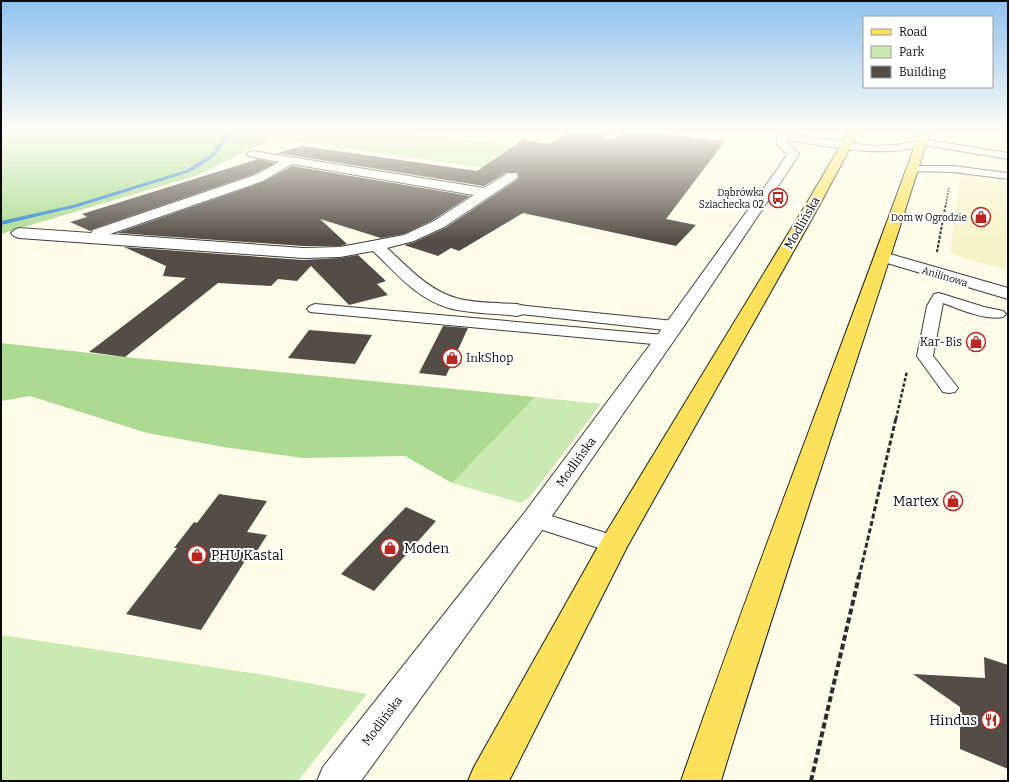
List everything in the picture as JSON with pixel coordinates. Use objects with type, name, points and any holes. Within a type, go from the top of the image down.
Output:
[{"type":"main road","name":"Modlińska","points":[[488,781],[614,544],[834,167]]},
{"type":"main road","points":[[701,781],[744,649],[912,169]]},
{"type":"street","points":[[89,237],[259,178],[278,167]]},
{"type":"street","points":[[329,167],[488,193]]},
{"type":"street","name":"Modlińska","points":[[338,781],[534,519],[669,333],[784,167]]},
{"type":"street","points":[[19,233],[303,253],[340,252],[410,238],[438,224],[488,193],[512,176]]},
{"type":"street","points":[[376,246],[418,285],[436,297],[454,304],[517,310]]},
{"type":"street","name":"Anilinowa","points":[[882,257],[1003,293]]},
{"type":"lane","points":[[912,169],[953,169],[1007,176]]},
{"type":"lane","points":[[1003,293],[994,311],[1003,317]]},
{"type":"lane","points":[[949,388],[925,356],[934,306],[939,297],[1003,317]]},
{"type":"lane","points":[[316,308],[669,333]]},
{"type":"lane","points":[[517,310],[669,333]]},
{"type":"lane","points":[[534,519],[614,544]]},
{"type":"path","points":[[930,271],[934,266],[953,169]]},
{"type":"path","points":[[811,781],[909,363]]},
{"type":"green space","points":[[1,167],[213,167],[198,175],[1,234]]},
{"type":"green space","points":[[481,167],[606,167],[582,182]]},
{"type":"green space","name":"Dom w Ogrodzie","points":[[961,173],[1008,182],[1008,270],[975,262],[950,253]]},
{"type":"green space","points":[[1,343],[125,357],[535,397],[452,483],[405,456],[303,458],[224,447],[147,433],[30,396],[1,401]]},
{"type":"green space","points":[[535,397],[601,404],[530,497],[521,503],[452,483]]},
{"type":"green space","points":[[1,635],[265,675],[367,694],[298,781],[1,781]]},
{"type":"building","points":[[231,167],[266,167],[254,174],[90,231],[70,222],[87,217],[82,214]]},
{"type":"building","points":[[289,167],[301,167],[470,196],[433,220],[404,234],[381,238],[320,219],[347,244],[340,246],[303,246],[117,233],[263,182]]},
{"type":"building","points":[[368,167],[452,167],[477,171],[482,167],[705,167],[666,219],[696,225],[676,246],[523,213],[459,251],[451,248],[438,256],[404,245],[415,242],[445,228],[517,180],[519,177],[517,172],[507,172],[484,186]]},
{"type":"building","points":[[124,247],[303,260],[340,258],[358,255],[386,281],[377,284],[388,295],[349,305],[311,266],[297,281],[278,279],[271,286],[218,283],[125,357],[89,352],[186,278],[163,276],[166,266]]},
{"type":"building","points":[[443,326],[468,328],[446,376],[419,373]]},
{"type":"building","points":[[309,330],[372,335],[355,364],[288,358]]},
{"type":"building","points":[[219,494],[267,501],[247,532],[267,535],[250,562],[245,561],[201,630],[126,614],[177,548],[174,548],[194,522],[197,523]]},
{"type":"building","name":"Moden","points":[[406,507],[436,521],[374,591],[341,574]]},
{"type":"building","points":[[984,657],[1008,665],[1008,769],[960,749],[960,707],[913,674],[985,678]]},
{"type":"waterway","points":[[1,223],[75,206],[188,171],[194,167]]},
{"type":"place","name":"Dąbrówka Szlachecka 02","points":[[778,198]]},
{"type":"place","name":"Dom w Ogrodzie","points":[[981,217]]},
{"type":"place","name":"Kar-Bis","points":[[976,342]]},
{"type":"place","name":"InkShop","points":[[452,358]]},
{"type":"place","name":"Martex","points":[[953,501]]},
{"type":"place","name":"Moden","points":[[390,548]]},
{"type":"place","name":"PHU Kastal","points":[[197,555]]},
{"type":"place","name":"Hindus","points":[[991,720]]}]
